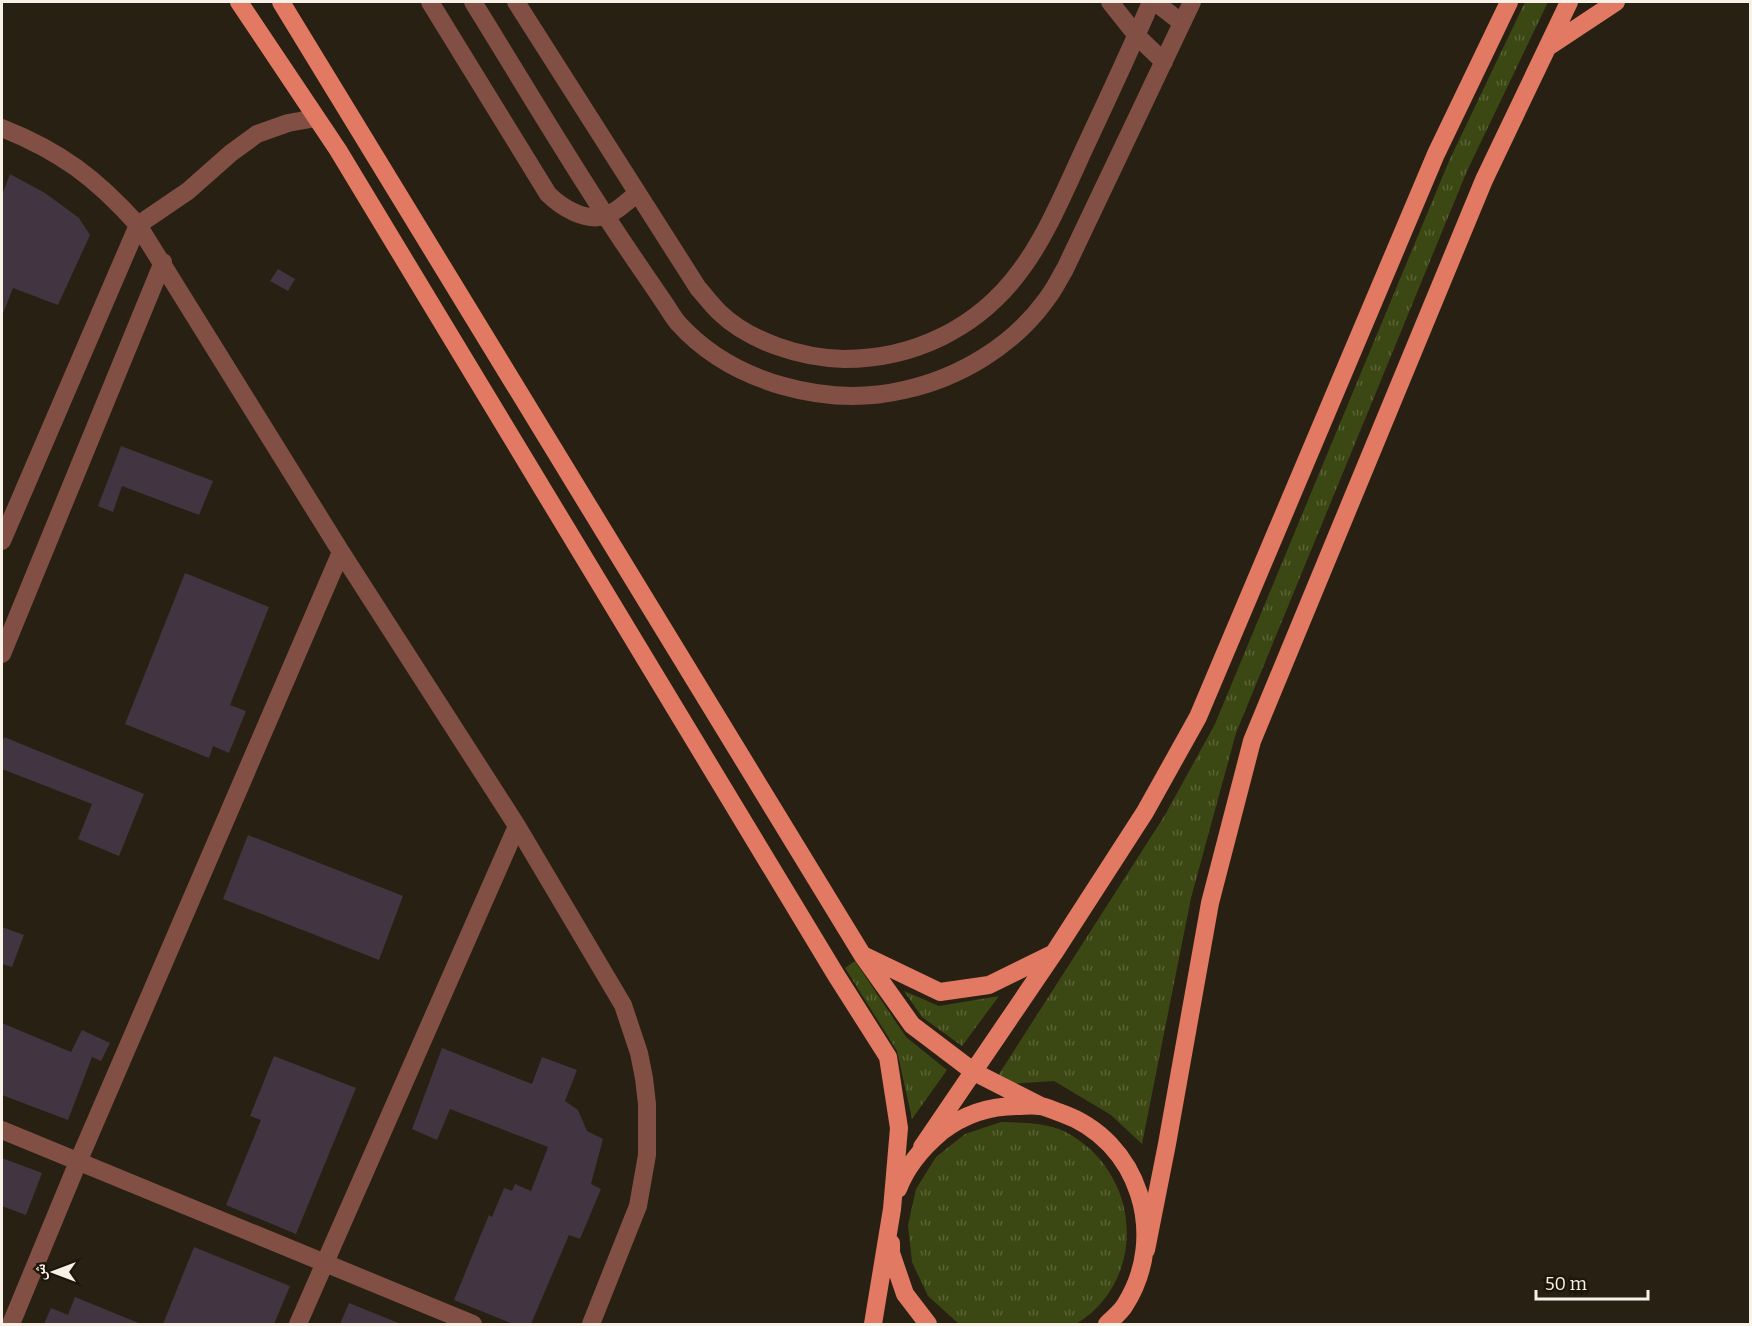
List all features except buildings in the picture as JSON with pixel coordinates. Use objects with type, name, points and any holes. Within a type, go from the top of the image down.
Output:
[{"type":"main road","points":[[239,2],[338,150],[836,975],[888,1057],[899,1128],[891,1252],[905,1294],[928,1324]]},
{"type":"main road","points":[[281,2],[863,956],[912,1025],[974,1072],[1041,1106],[1078,1119],[1109,1142],[1132,1174],[1145,1211],[1146,1250]]},
{"type":"main road","points":[[873,1324],[892,1209],[903,1176],[1054,953],[1145,812],[1198,717],[1436,154],[1509,2]]},
{"type":"main road","points":[[1113,1324],[1138,1279],[1146,1250],[1210,903],[1252,741],[1484,180],[1569,2]]},
{"type":"main road","points":[[1546,48],[1616,2]]},
{"type":"main road","points":[[338,150],[362,133]]},
{"type":"main road","points":[[863,956],[940,992],[989,985],[1054,953]]},
{"type":"main road","points":[[922,1147],[956,1120],[997,1106],[1041,1106]]},
{"type":"main road","points":[[1107,1324],[1124,1306]]},
{"type":"street","points":[[430,2],[548,194],[574,212],[595,216],[606,216],[637,194]]},
{"type":"street","points":[[473,2],[606,216],[678,323],[707,348],[739,369],[774,384],[810,393],[858,396],[886,394],[923,386],[958,372],[991,353],[1021,329],[1046,300],[1065,269],[1192,2]]},
{"type":"street","points":[[516,2],[698,288],[720,313],[746,331],[803,354],[865,359],[895,354],[925,345],[953,332],[979,315],[1002,294],[1021,270],[1065,191],[1151,2]]},
{"type":"street","points":[[1110,2],[1137,36],[1164,62]]},
{"type":"street","points":[[1155,2],[1182,23]]},
{"type":"street","points":[[2,541],[138,225],[188,191],[250,138],[272,128],[316,118]]},
{"type":"street","points":[[2,128],[55,153],[85,172],[111,195],[138,225],[341,552],[517,826],[623,1005],[639,1053],[644,1078],[648,1130],[643,1181],[638,1206],[591,1324]]},
{"type":"street","points":[[2,654],[163,262]]},
{"type":"street","points":[[11,1324],[78,1162],[341,552]]},
{"type":"street","points":[[298,1324],[517,826]]},
{"type":"street","points":[[2,1130],[473,1324]]},
{"type":"green space","points":[[1525,2],[1548,2],[1467,171],[1236,733],[1191,898],[1142,1144],[1111,1115],[1054,1081],[992,1085],[1165,815],[1215,724],[1449,161]]},
{"type":"green space","points":[[855,961],[906,1037],[947,1070],[912,1119],[897,1051],[845,968]]},
{"type":"green space","points":[[904,991],[939,1006],[999,996],[962,1046],[922,1017]]},
{"type":"green space","points":[[1001,1122],[1046,1125],[1071,1135],[1095,1153],[1112,1176],[1123,1202],[1127,1229],[1124,1256],[1115,1282],[1099,1305],[1076,1324],[959,1324],[928,1296],[912,1262],[908,1225],[916,1189],[936,1157],[965,1134]]}]
